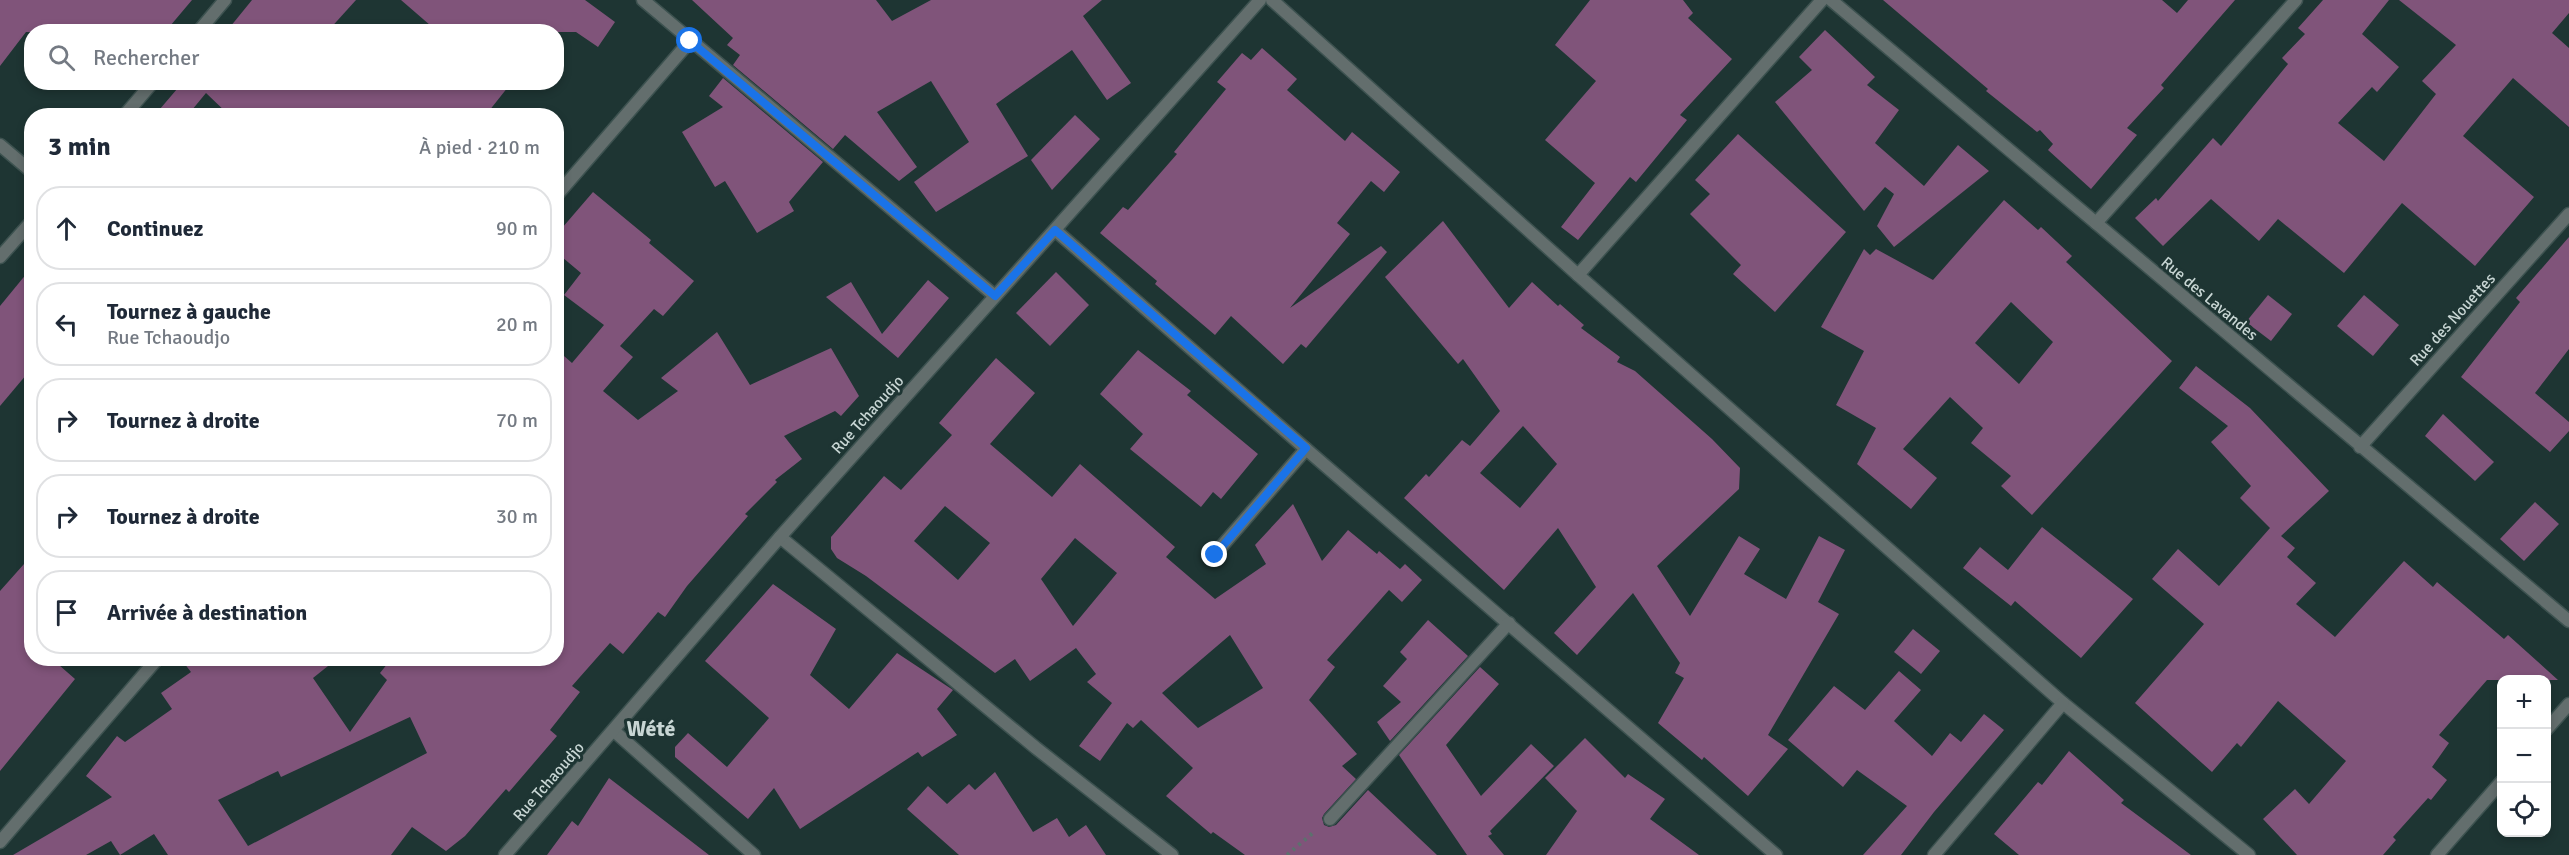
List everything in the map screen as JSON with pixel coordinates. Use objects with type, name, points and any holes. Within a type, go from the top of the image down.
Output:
[{"type":"street","points":[[205,24],[225,0]]},
{"type":"street","points":[[643,0],[995,296]]},
{"type":"street","name":"Rue Tchaoudjo","points":[[505,855],[780,537],[1260,0]]},
{"type":"street","points":[[1272,0],[1578,275],[2063,704],[2249,855]]},
{"type":"street","points":[[1578,275],[1822,0]]},
{"type":"street","name":"Rue des Lavandes","points":[[1831,0],[2569,621]]},
{"type":"street","points":[[2096,223],[2296,0]]},
{"type":"street","points":[[564,187],[690,41]]},
{"type":"street","points":[[131,108],[146,90]]},
{"type":"street","points":[[0,145],[24,165]]},
{"type":"street","name":"Rue des Nouettes","points":[[2360,447],[2569,214]]},
{"type":"street","points":[[0,257],[24,230]]},
{"type":"street","points":[[1055,230],[1776,855]]},
{"type":"street","points":[[1215,555],[1306,448]]},
{"type":"street","points":[[780,537],[1036,748],[1172,855]]},
{"type":"street","points":[[1330,819],[1509,623]]},
{"type":"street","points":[[0,842],[151,666]]},
{"type":"street","points":[[1934,855],[2063,704]]},
{"type":"street","points":[[2548,729],[2569,704]]},
{"type":"street","points":[[614,731],[754,855]]},
{"type":"street","points":[[2437,855],[2500,783]]},
{"type":"path","points":[[1287,855],[1330,819]]},
{"type":"building","points":[[0,0],[192,0],[172,24],[24,24],[24,35],[0,66]]},
{"type":"building","points":[[252,0],[356,0],[334,24],[232,24]]},
{"type":"building","points":[[401,0],[585,0],[615,22],[598,47],[576,32],[564,32],[564,24],[429,24]]},
{"type":"building","points":[[692,0],[876,0],[892,21],[931,0],[1102,0],[1083,16],[1131,83],[1107,100],[1072,50],[996,104],[1028,156],[936,212],[914,182],[969,142],[931,81],[877,112],[917,167],[899,181],[845,135],[833,149],[733,65],[740,55],[727,45],[733,38]]},
{"type":"building","points":[[1590,0],[1683,0],[1693,13],[1688,18],[1732,59],[1680,115],[1687,120],[1636,182],[1630,177],[1578,240],[1561,227],[1595,183],[1545,140],[1596,81],[1555,45]]},
{"type":"building","points":[[1883,0],[2162,0],[2177,13],[2188,0],[2235,0],[2161,85],[2164,88],[2127,128],[2137,135],[2091,189],[2048,150],[2053,144],[2040,130],[2037,132],[1986,91],[1988,89]]},
{"type":"building","points":[[2323,0],[2389,0],[2362,34],[2399,67],[2377,92],[2372,87],[2338,123],[2384,161],[2436,94],[2422,81],[2456,45],[2399,0],[2569,0],[2569,13],[2552,33],[2569,48],[2569,127],[2513,78],[2463,136],[2534,197],[2475,266],[2402,203],[2344,273],[2278,219],[2259,241],[2211,199],[2163,246],[2135,218],[2156,198],[2158,201],[2213,138],[2221,146],[2288,64],[2282,58],[2305,34],[2298,28]]},
{"type":"building","points":[[1825,30],[1875,77],[1867,85],[1899,110],[1875,143],[1924,186],[1958,145],[1989,171],[1894,247],[1877,226],[1894,194],[1885,187],[1864,211],[1775,102],[1812,70],[1799,57]]},
{"type":"building","points":[[1262,48],[1297,79],[1287,90],[1345,141],[1352,132],[1400,172],[1384,192],[1371,181],[1337,223],[1350,234],[1290,308],[1381,246],[1387,252],[1306,348],[1301,344],[1283,364],[1231,316],[1215,335],[1155,284],[1157,281],[1100,233],[1123,207],[1128,210],[1177,154],[1174,152],[1226,89],[1217,82],[1242,53],[1251,60]]},
{"type":"building","points":[[723,78],[823,162],[789,202],[794,211],[757,233],[725,181],[715,187],[682,132],[723,107],[709,96]]},
{"type":"building","points":[[176,90],[506,90],[491,108],[222,108],[206,93],[194,108],[161,108]]},
{"type":"building","points":[[1075,115],[1100,139],[1052,190],[1031,160]]},
{"type":"building","points":[[1738,134],[1846,232],[1775,312],[1733,274],[1741,265],[1690,214],[1710,194],[1695,180]]},
{"type":"building","points":[[593,192],[651,240],[649,243],[694,281],[663,316],[654,309],[620,346],[633,357],[603,391],[638,420],[678,391],[661,378],[717,332],[750,385],[831,348],[859,396],[841,416],[835,411],[784,436],[802,459],[775,480],[777,482],[745,514],[748,516],[687,586],[665,617],[658,612],[623,654],[610,643],[572,686],[580,692],[550,730],[557,736],[509,792],[506,789],[465,836],[446,851],[412,827],[391,855],[168,855],[154,834],[120,855],[111,841],[86,855],[13,855],[112,797],[86,776],[117,736],[125,742],[172,709],[161,693],[191,672],[186,666],[328,666],[313,678],[350,732],[387,680],[380,673],[386,666],[564,666],[564,356],[572,363],[604,325],[564,295],[581,273],[564,259],[564,226]],"holes":[[[410,717],[427,753],[248,846],[218,800],[278,771],[281,777]]]},
{"type":"building","points":[[2004,200],[2038,230],[2041,227],[2072,256],[2066,262],[2172,361],[2032,515],[2001,486],[2011,476],[1971,443],[1983,428],[1950,397],[1903,449],[1937,478],[1911,509],[1857,464],[1876,428],[1836,405],[1864,351],[1821,327],[1864,249],[1870,255],[1876,249],[1933,280]],"holes":[[[2011,302],[2053,342],[2019,384],[1975,343]]]},
{"type":"building","points":[[1443,221],[1509,308],[1532,282],[1558,306],[1560,304],[1584,325],[1581,328],[1620,357],[1617,362],[1635,371],[1712,439],[1740,468],[1739,489],[1657,566],[1690,616],[1739,536],[1760,549],[1744,574],[1786,599],[1819,536],[1845,550],[1818,602],[1839,614],[1768,735],[1788,749],[1748,796],[1704,757],[1702,760],[1658,723],[1684,678],[1675,673],[1680,663],[1633,593],[1577,655],[1554,633],[1596,587],[1558,528],[1504,590],[1404,498],[1426,474],[1429,477],[1462,440],[1470,446],[1500,411],[1463,359],[1458,364],[1385,277]],"holes":[[[1523,426],[1557,464],[1520,508],[1480,473]]]},
{"type":"building","points":[[2569,237],[2569,349],[2535,393],[2569,422],[2569,431],[2550,452],[2461,377],[2520,302],[2516,298]]},
{"type":"building","points":[[1056,272],[1089,305],[1050,346],[1016,313]]},
{"type":"building","points":[[24,277],[24,378],[0,406],[0,306]]},
{"type":"building","points":[[928,280],[949,298],[898,358],[826,297],[851,282],[882,334]]},
{"type":"building","points":[[2268,295],[2292,314],[2271,341],[2246,322]]},
{"type":"building","points":[[2364,295],[2399,325],[2373,356],[2337,326]]},
{"type":"building","points":[[1138,350],[1191,391],[1187,395],[1258,454],[1221,499],[1213,492],[1201,507],[1130,449],[1143,434],[1100,394]]},
{"type":"building","points":[[996,358],[1035,393],[990,444],[1052,497],[1080,464],[1175,547],[1166,557],[1215,599],[1266,564],[1255,545],[1293,504],[1322,561],[1348,530],[1377,554],[1379,551],[1400,569],[1405,564],[1422,580],[1402,602],[1389,590],[1327,660],[1335,667],[1309,700],[1357,754],[1342,766],[1356,779],[1324,814],[1322,818],[1324,825],[1329,827],[1336,825],[1368,790],[1437,855],[1245,855],[1213,832],[1211,834],[1166,796],[1193,768],[1141,720],[1133,728],[1127,723],[1100,761],[1079,746],[1112,703],[1087,682],[1096,674],[1076,648],[1030,681],[1015,659],[995,673],[866,576],[837,558],[831,549],[831,537],[884,476],[901,490],[952,435],[939,423]],"holes":[[[945,506],[990,543],[958,580],[914,541]],[[1075,538],[1117,573],[1073,626],[1041,579]],[[1230,635],[1263,688],[1198,728],[1162,693]]]},
{"type":"building","points":[[2196,366],[2250,408],[2329,491],[2281,536],[2295,548],[2287,557],[2316,583],[2296,604],[2335,637],[2404,561],[2433,587],[2437,582],[2504,639],[2508,635],[2558,680],[2551,680],[2551,675],[2497,675],[2497,680],[2487,680],[2439,735],[2449,743],[2432,767],[2447,780],[2431,800],[2428,798],[2393,837],[2396,840],[2383,855],[2297,855],[2263,819],[2295,789],[2309,804],[2346,761],[2278,701],[2241,747],[2237,743],[2212,772],[2135,703],[2204,624],[2152,579],[2178,549],[2219,586],[2270,528],[2240,498],[2251,486],[2211,442],[2228,426],[2179,388]]},
{"type":"building","points":[[2443,414],[2494,462],[2475,481],[2425,436]]},
{"type":"building","points":[[2535,502],[2559,524],[2524,561],[2500,539]]},
{"type":"building","points":[[2042,527],[2133,599],[2081,658],[2015,601],[2011,606],[1963,568],[1980,547],[2008,570]]},
{"type":"building","points":[[24,564],[24,666],[60,666],[75,679],[0,771],[0,591]]},
{"type":"building","points":[[773,584],[836,629],[810,675],[849,709],[897,653],[953,690],[937,709],[957,735],[922,757],[918,752],[800,829],[774,788],[748,819],[675,757],[675,747],[688,733],[727,767],[769,718],[705,661]]},
{"type":"building","points":[[1428,620],[1468,656],[1390,741],[1377,722],[1401,702],[1383,686],[1407,659],[1400,652]]},
{"type":"building","points":[[1913,629],[1940,651],[1921,674],[1894,652]]},
{"type":"building","points":[[1480,667],[1499,684],[1446,745],[1481,796],[1531,744],[1554,766],[1490,831],[1492,834],[1488,836],[1504,855],[1467,855],[1399,755]]},
{"type":"building","points":[[1899,671],[1921,690],[1894,721],[1932,756],[1950,733],[1961,742],[1984,714],[2004,730],[1934,812],[1901,855],[1863,855],[1907,806],[1857,770],[1843,787],[1788,740],[1834,686],[1865,710]]},
{"type":"building","points":[[1585,738],[1625,778],[1628,774],[1665,799],[1650,819],[1699,855],[1546,855],[1577,811],[1545,778]]},
{"type":"building","points":[[2069,751],[2124,800],[2121,803],[2191,855],[2019,855],[1994,834],[2038,782],[2042,785]]},
{"type":"building","points":[[995,772],[1033,832],[1057,818],[1069,837],[1086,825],[1106,855],[959,855],[907,809],[928,786],[947,804],[969,784],[975,790]]},
{"type":"building","points":[[609,778],[709,855],[547,855],[572,821],[578,826]]},
{"type":"district","name":"Wété","points":[[651,728]]},
{"type":"route","points":[[690,41],[995,296],[1055,230],[1306,448],[1215,555]]}]
